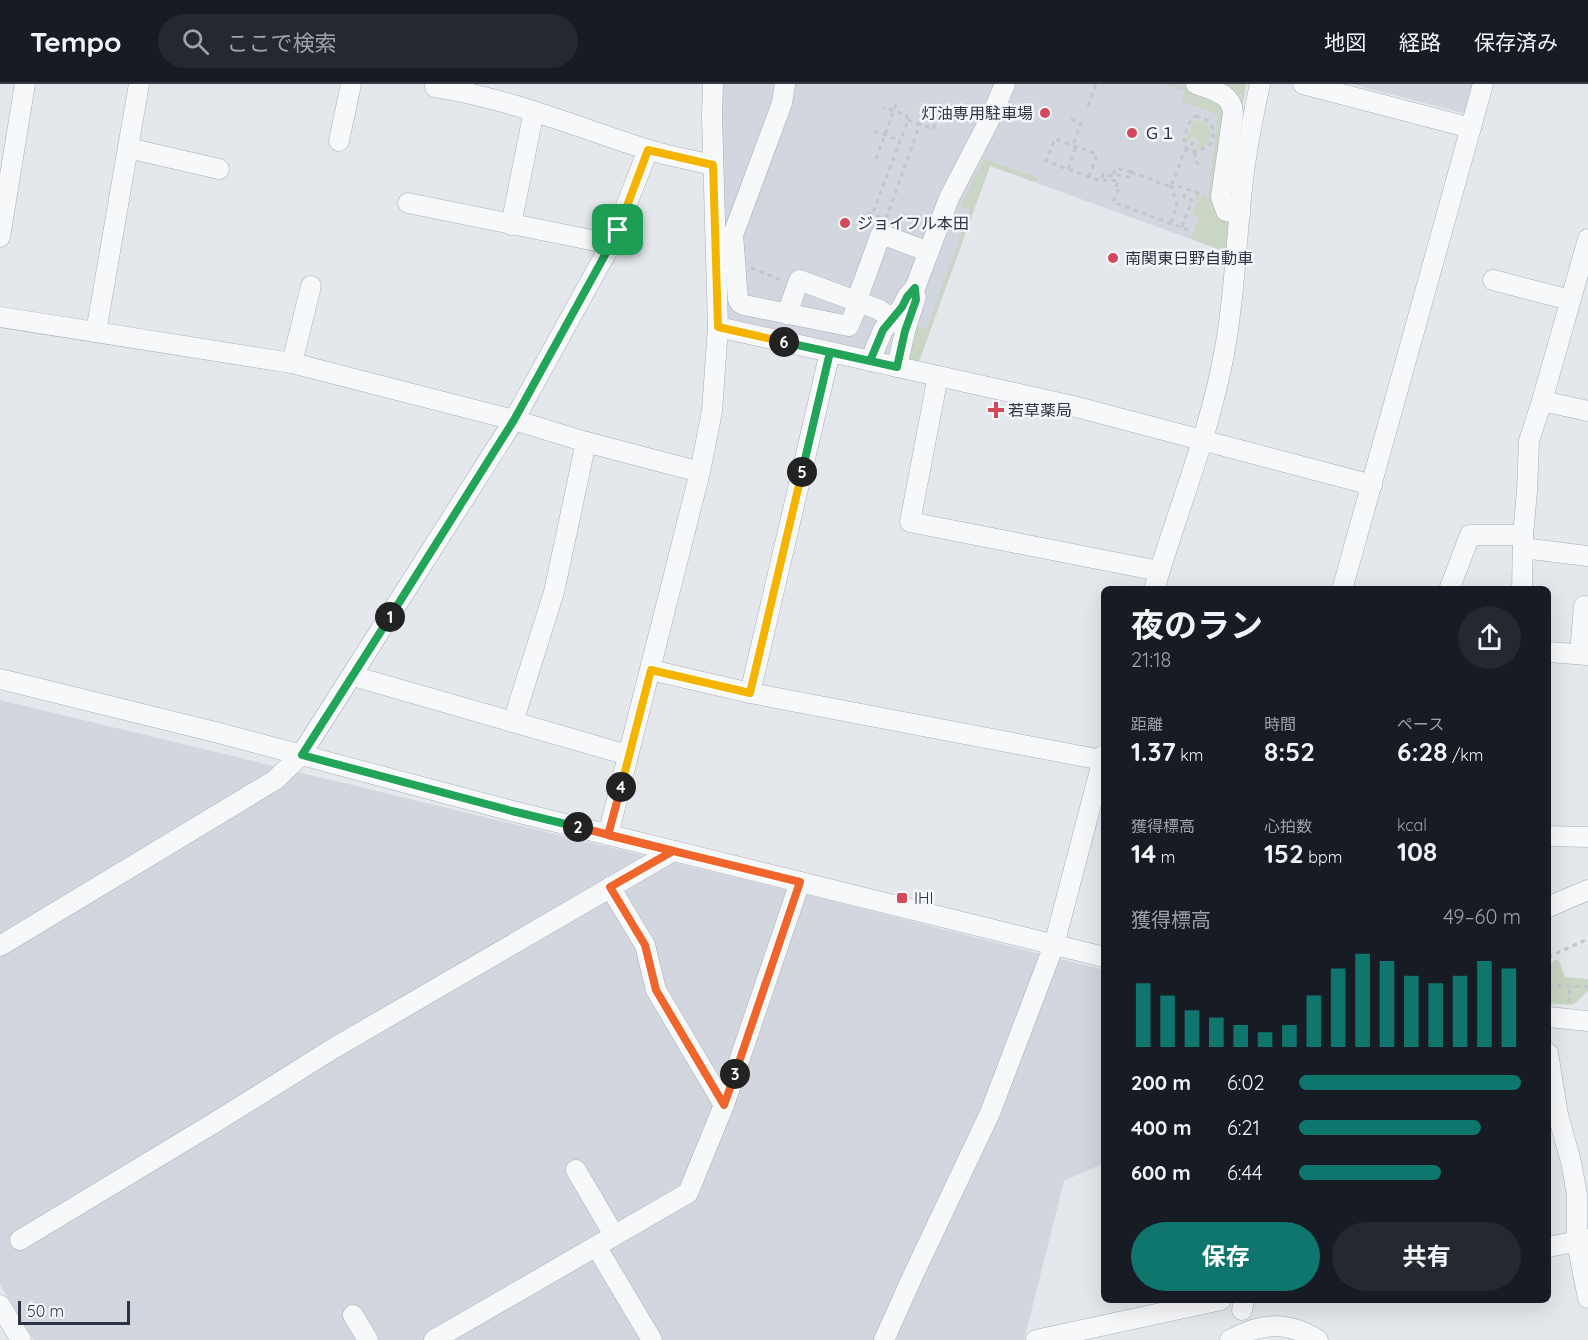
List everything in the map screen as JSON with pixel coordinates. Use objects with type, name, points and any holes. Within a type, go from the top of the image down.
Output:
[{"type":"street","points":[[0,237],[25,84]]},
{"type":"street","points":[[96,332],[139,84]]},
{"type":"street","points":[[339,141],[351,84]]},
{"type":"street","points":[[608,835],[700,472],[712,411],[718,327],[711,103],[713,84]]},
{"type":"street","points":[[785,84],[782,104],[733,235],[740,303],[849,326],[881,234],[929,252]]},
{"type":"street","points":[[870,361],[883,330],[915,288],[949,198],[991,117],[1005,84]]},
{"type":"street","points":[[1196,84],[1226,96],[1233,106],[1221,197],[1226,211],[1240,214]]},
{"type":"street","points":[[938,376],[910,522],[1157,580],[1203,440],[1224,353],[1231,311],[1245,165],[1260,84]]},
{"type":"street","points":[[1303,84],[1471,128]]},
{"type":"street","points":[[1343,586],[1483,84]]},
{"type":"street","points":[[435,87],[468,92],[534,111],[648,150],[713,165]]},
{"type":"street","points":[[511,225],[534,111]]},
{"type":"street","points":[[128,148],[219,169]]},
{"type":"street","points":[[0,946],[275,780],[302,755],[514,420],[611,244],[648,150]]},
{"type":"street","points":[[408,203],[611,244]]},
{"type":"street","points":[[1522,586],[1529,441],[1588,239]]},
{"type":"street","points":[[787,314],[799,280],[880,310],[891,320]]},
{"type":"street","points":[[1493,280],[1570,300]]},
{"type":"street","points":[[292,363],[311,286]]},
{"type":"street","points":[[897,367],[905,331],[916,300],[915,288]]},
{"type":"street","points":[[0,317],[292,363],[514,420],[586,442],[700,472]]},
{"type":"street","points":[[718,327],[1073,406],[1372,485]]},
{"type":"street","points":[[750,693],[830,352]]},
{"type":"street","points":[[1542,401],[1588,411]]},
{"type":"street","points":[[513,722],[554,592],[586,442]]},
{"type":"street","points":[[1451,586],[1470,535],[1523,542],[1588,556]]},
{"type":"street","points":[[1551,652],[1584,655],[1584,606]]},
{"type":"street","points":[[651,670],[750,693],[1101,757]]},
{"type":"street","points":[[353,676],[628,755]]},
{"type":"street","points":[[0,680],[219,733],[512,811],[1101,956]]},
{"type":"street","points":[[884,1340],[990,1113],[1054,945],[1101,765]]},
{"type":"street","points":[[1551,836],[1588,837]]},
{"type":"street","points":[[20,1240],[333,1048],[673,851]]},
{"type":"street","points":[[434,1340],[688,1193],[724,1105],[800,882]]},
{"type":"street","points":[[610,887],[645,945],[656,990],[724,1105]]},
{"type":"street","points":[[1551,906],[1588,890]]},
{"type":"street","points":[[1551,1017],[1581,1015]]},
{"type":"street","points":[[1551,1072],[1558,1115],[1571,1162],[1577,1196],[1588,1298]]},
{"type":"street","points":[[576,1170],[614,1235]]},
{"type":"street","points":[[1551,1246],[1583,1241]]},
{"type":"street","points":[[596,1246],[652,1340]]},
{"type":"street","points":[[1036,1340],[1207,1303]]},
{"type":"street","points":[[0,1305],[21,1340]]},
{"type":"street","points":[[353,1315],[368,1340]]},
{"type":"street","points":[[1230,1340],[1243,1332],[1266,1325],[1304,1331],[1318,1340]]},
{"type":"path","points":[[1088,106],[1096,84]]},
{"type":"path","points":[[876,159],[898,99]]},
{"type":"path","points":[[883,107],[906,115],[908,120],[933,129],[943,104]]},
{"type":"path","points":[[1193,117],[1199,117],[1209,120],[1212,127],[1212,142],[1209,146],[1196,152],[1187,149],[1183,140],[1193,117]]},
{"type":"path","points":[[1068,169],[1081,124],[1071,119]]},
{"type":"path","points":[[870,220],[908,120]]},
{"type":"path","points":[[886,219],[920,124]]},
{"type":"path","points":[[874,131],[900,140]]},
{"type":"path","points":[[1171,223],[1177,204],[1171,187],[1184,153],[1196,138]]},
{"type":"path","points":[[1089,177],[1097,154],[1055,139],[1047,161],[1089,177],[1097,180],[1102,178],[1103,174],[1129,177],[1131,172],[1171,187],[1177,186],[1207,196]]},
{"type":"path","points":[[1196,152],[1196,162],[1203,166]]},
{"type":"path","points":[[1102,178],[1109,182],[1119,181],[1116,187],[1119,188],[1113,202],[1191,231]]},
{"type":"path","points":[[1182,227],[1192,200],[1184,197],[1187,189]]},
{"type":"path","points":[[735,261],[797,286]]},
{"type":"path","points":[[1551,956],[1588,939]]},
{"type":"path","points":[[1551,985],[1588,987]]},
{"type":"path","points":[[1570,986],[1581,1015]]},
{"type":"shaded area","name":"ジョイフル本田","points":[[720,84],[1246,84],[1238,131],[1228,221],[1230,224],[1229,253],[990,166],[918,364],[732,324],[724,315]]},
{"type":"shaded area","points":[[1351,84],[1475,84],[1467,114]]},
{"type":"shaded area","points":[[0,700],[832,901],[1101,969],[1101,1164],[1064,1181],[1024,1340],[34,1340],[0,1285]]},
{"type":"green space","points":[[1166,84],[1197,91],[1225,106],[1216,197],[1208,195],[1218,115],[1182,101],[1185,91]]},
{"type":"green space","points":[[1213,84],[1246,84],[1236,147],[1236,130],[1242,95]]},
{"type":"green space","points":[[1199,120],[1208,126],[1211,136],[1207,144],[1194,150],[1200,141],[1193,136],[1186,144],[1186,140],[1193,122]]},
{"type":"green space","points":[[984,159],[1038,178],[1036,182],[990,166],[918,364],[908,361],[915,326],[926,330],[970,210],[960,206]]},
{"type":"green space","points":[[1194,195],[1215,200],[1230,224],[1229,253],[1191,239],[1199,217],[1192,214],[1197,200]]},
{"type":"green space","points":[[1558,959],[1565,977],[1588,979],[1588,991],[1573,1005],[1551,1003],[1551,962]]},
{"type":"place","name":"灯油専用駐車場","points":[[1045,113]]},
{"type":"place","name":"Ｇ１","points":[[1132,133]]},
{"type":"place","name":"ジョイフル本田","points":[[845,223]]},
{"type":"place","name":"南関東日野自動車","points":[[1113,258]]},
{"type":"place","name":"若草薬局","points":[[996,410]]},
{"type":"place","name":"IHI","points":[[902,898]]},
{"type":"route","points":[[618,230],[514,420],[302,755],[512,811],[608,835],[673,851],[610,887],[645,945],[656,990],[724,1105],[800,882],[608,835],[651,670],[750,693],[830,352],[870,361],[897,367],[905,331],[916,300],[915,288],[886,325],[870,361],[830,352],[718,327],[713,165],[648,150],[618,230]]}]
